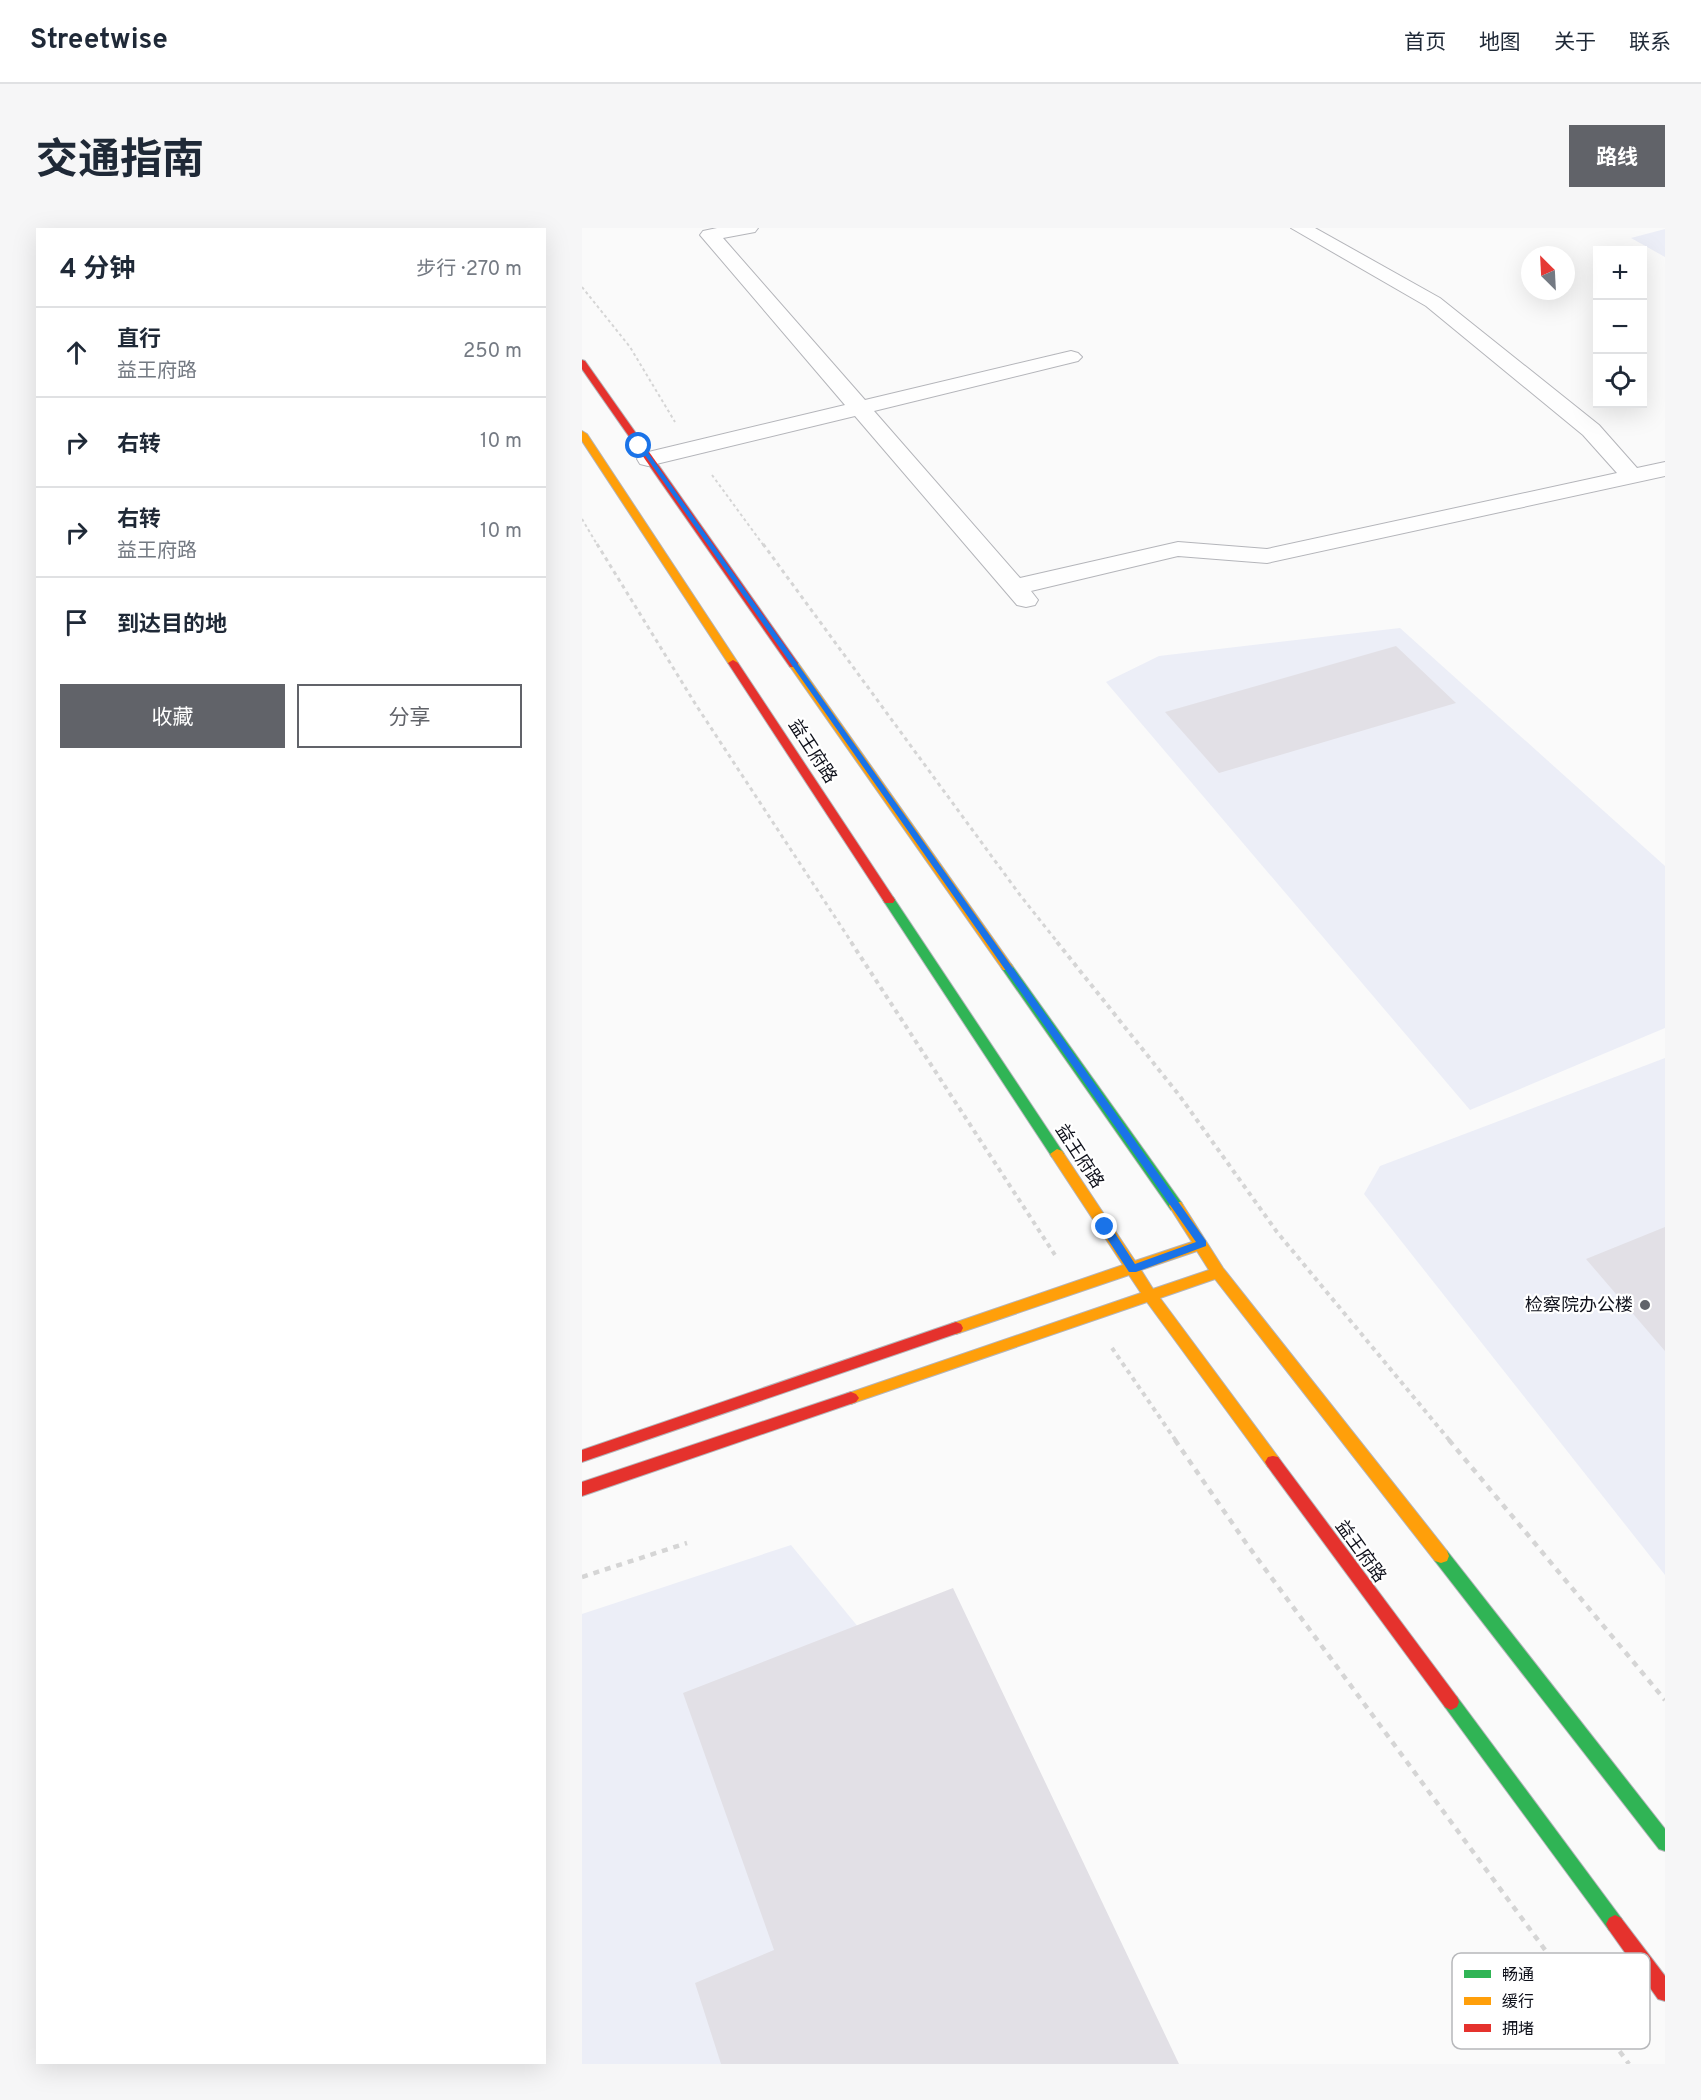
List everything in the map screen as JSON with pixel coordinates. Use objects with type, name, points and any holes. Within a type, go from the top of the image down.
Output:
[{"type":"main road","name":"益王府路","points":[[582,363],[1202,1244],[1218,1272],[1665,1843]]},
{"type":"main road","name":"益王府路","points":[[582,434],[1151,1298],[1636,1953]]},
{"type":"main road","points":[[582,1456],[1202,1244]]},
{"type":"main road","points":[[582,1489],[1151,1298],[1218,1272]]},
{"type":"main road","name":"益王府路","points":[[1650,1972],[1665,1992]]},
{"type":"street","points":[[748,228],[710,235],[1020,594],[1178,549],[1267,556],[1665,469]]},
{"type":"street","points":[[1301,228],[1433,302],[1591,430],[1632,476]]},
{"type":"street","points":[[648,459],[1071,357]]},
{"type":"path","points":[[582,287],[630,347],[678,426]]},
{"type":"path","points":[[710,472],[1020,895],[1179,1095],[1277,1232],[1665,1700]]},
{"type":"path","points":[[582,1577],[687,1543]]},
{"type":"shaded area","points":[[1665,229],[1665,257],[1647,246],[1631,238]]},
{"type":"shaded area","points":[[1400,628],[1665,866],[1665,1028],[1470,1110],[1106,682],[1159,656]]},
{"type":"shaded area","points":[[1665,1058],[1665,1575],[1364,1194],[1380,1166]]},
{"type":"shaded area","points":[[791,1545],[859,1628],[1109,2064],[582,2064],[582,1614]]},
{"type":"building","points":[[1396,646],[1456,703],[1219,773],[1165,712]]},
{"type":"building","name":"检察院办公楼","points":[[1665,1227],[1665,1351],[1586,1259]]},
{"type":"building","points":[[953,1588],[1179,2064],[721,2064],[695,1983],[774,1950],[683,1693]]},
{"type":"traffic: fast","points":[[889,900],[1057,1154]]},
{"type":"traffic: fast","points":[[1007,967],[1176,1206]]},
{"type":"traffic: fast","points":[[1441,1556],[1665,1843]]},
{"type":"traffic: fast","points":[[1451,1702],[1615,1924]]},
{"type":"traffic: slow","points":[[582,434],[733,663]]},
{"type":"traffic: slow","points":[[794,665],[1007,967]]},
{"type":"traffic: slow","points":[[1057,1154],[1151,1297],[1273,1462]]},
{"type":"traffic: slow","points":[[1176,1206],[1218,1272],[1441,1556]]},
{"type":"traffic: slow","points":[[956,1328],[1202,1244]]},
{"type":"traffic: slow","points":[[851,1398],[1218,1272]]},
{"type":"traffic: jam","points":[[582,363],[794,665]]},
{"type":"traffic: jam","points":[[733,663],[889,900]]},
{"type":"traffic: jam","points":[[582,1456],[956,1328]]},
{"type":"traffic: jam","points":[[582,1489],[851,1398]]},
{"type":"traffic: jam","points":[[1273,1462],[1451,1702]]},
{"type":"traffic: jam","points":[[1615,1924],[1636,1953]]},
{"type":"traffic: jam","points":[[1650,1972],[1665,1992]]},
{"type":"place","name":"检察院办公楼","points":[[1645,1305]]},
{"type":"route","points":[[639,446],[1202,1244],[1133,1269],[1105,1227]]}]
